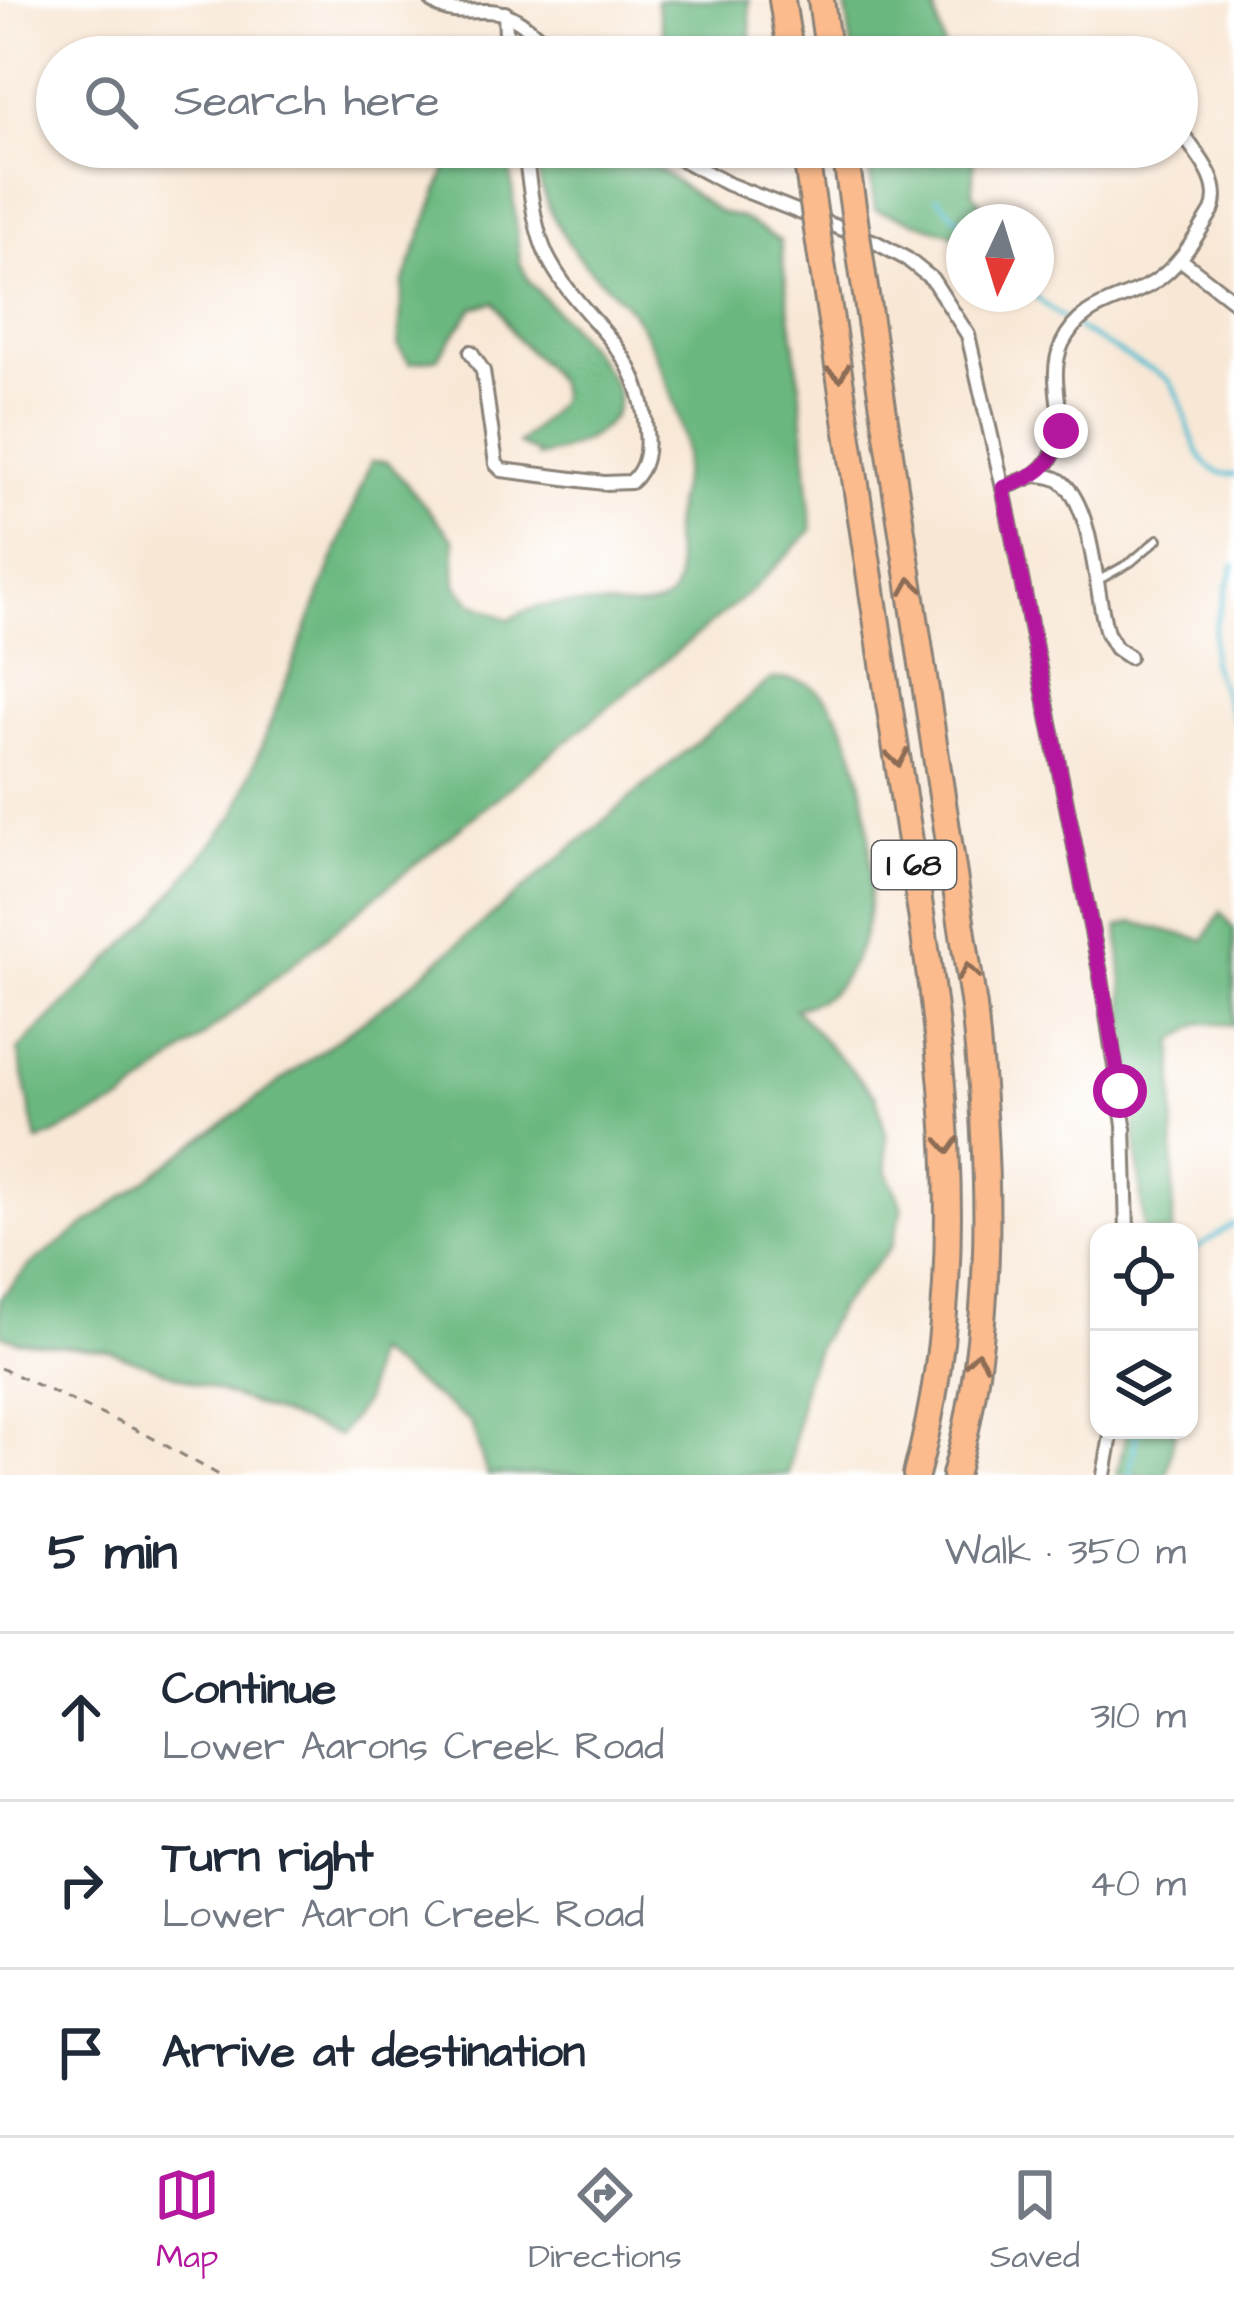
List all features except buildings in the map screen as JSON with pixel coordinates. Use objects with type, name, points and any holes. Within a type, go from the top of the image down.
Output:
[{"type":"highway","points":[[782,0],[787,36]]},
{"type":"highway","points":[[821,0],[826,36]]},
{"type":"highway","name":"I 68","points":[[807,168],[933,992],[946,1106],[950,1202],[946,1300],[916,1475]]},
{"type":"highway","name":"I 68","points":[[847,168],[962,924],[984,1103],[988,1177],[984,1303],[956,1475]]},
{"type":"street","points":[[431,0],[437,7],[464,12],[505,13],[533,36]]},
{"type":"street","points":[[505,13],[506,36]]},
{"type":"street","points":[[1035,476],[1058,450],[1058,359],[1070,331],[1089,309],[1152,283],[1180,260],[1216,200],[1212,179],[1198,158]]},
{"type":"street","points":[[471,352],[483,371],[496,464],[502,470],[604,483],[631,482],[640,473],[647,434],[639,384],[622,352],[544,250],[528,168]]},
{"type":"street","points":[[698,168],[907,259],[932,279],[968,335],[1003,488],[1115,1058],[1124,1125],[1127,1223]]},
{"type":"street","points":[[1180,260],[1234,301]]},
{"type":"street","points":[[1003,488],[1035,476],[1051,476],[1064,483],[1085,526],[1107,633],[1129,657]]},
{"type":"street","points":[[1104,1475],[1110,1439]]},
{"type":"lane","points":[[1096,581],[1131,562],[1158,539]]},
{"type":"path","points":[[0,1368],[219,1475]]},
{"type":"green space","points":[[656,0],[749,0],[751,36],[664,36]]},
{"type":"green space","points":[[845,0],[932,0],[941,36],[850,36]]},
{"type":"green space","points":[[446,168],[510,168],[520,263],[529,281],[612,380],[618,405],[613,417],[591,436],[537,457],[518,444],[556,404],[558,385],[551,374],[516,338],[494,302],[473,308],[437,358],[410,363],[398,347],[403,284]]},
{"type":"green space","points":[[537,168],[657,168],[719,212],[742,218],[780,241],[800,385],[812,530],[750,592],[124,1101],[37,1142],[18,1050],[155,915],[235,815],[371,461],[388,462],[454,540],[456,585],[471,602],[510,620],[550,605],[656,605],[674,592],[673,524],[685,448],[675,408],[640,324],[573,250],[544,194]]},
{"type":"green space","points":[[869,168],[974,168],[972,191],[982,204],[946,204],[946,232],[875,209]]},
{"type":"green space","points":[[771,679],[808,684],[828,701],[856,760],[869,835],[865,930],[836,988],[795,1009],[876,1096],[886,1134],[887,1172],[903,1208],[891,1247],[838,1308],[819,1344],[804,1383],[788,1475],[487,1475],[471,1423],[373,1352],[365,1401],[339,1436],[110,1351],[18,1341],[0,1334],[0,1298],[29,1266],[399,994]]},
{"type":"green space","points":[[1221,912],[1234,930],[1234,1025],[1201,1023],[1174,1041],[1173,1223],[1143,1223],[1118,927],[1133,922],[1204,940]]},
{"type":"green space","points":[[1125,1439],[1173,1439],[1167,1475],[1117,1475]]},
{"type":"waterway","points":[[937,197],[946,206]]},
{"type":"waterway","points":[[1054,312],[1166,378],[1177,393],[1206,464],[1234,475]]},
{"type":"waterway","points":[[1234,565],[1215,626],[1211,661],[1234,720]]},
{"type":"waterway","points":[[1198,1248],[1234,1224]]},
{"type":"waterway","points":[[1130,1475],[1136,1439]]},
{"type":"route","points":[[1061,431],[1058,450],[1048,465],[1035,476],[1003,488],[1120,1091]]}]
